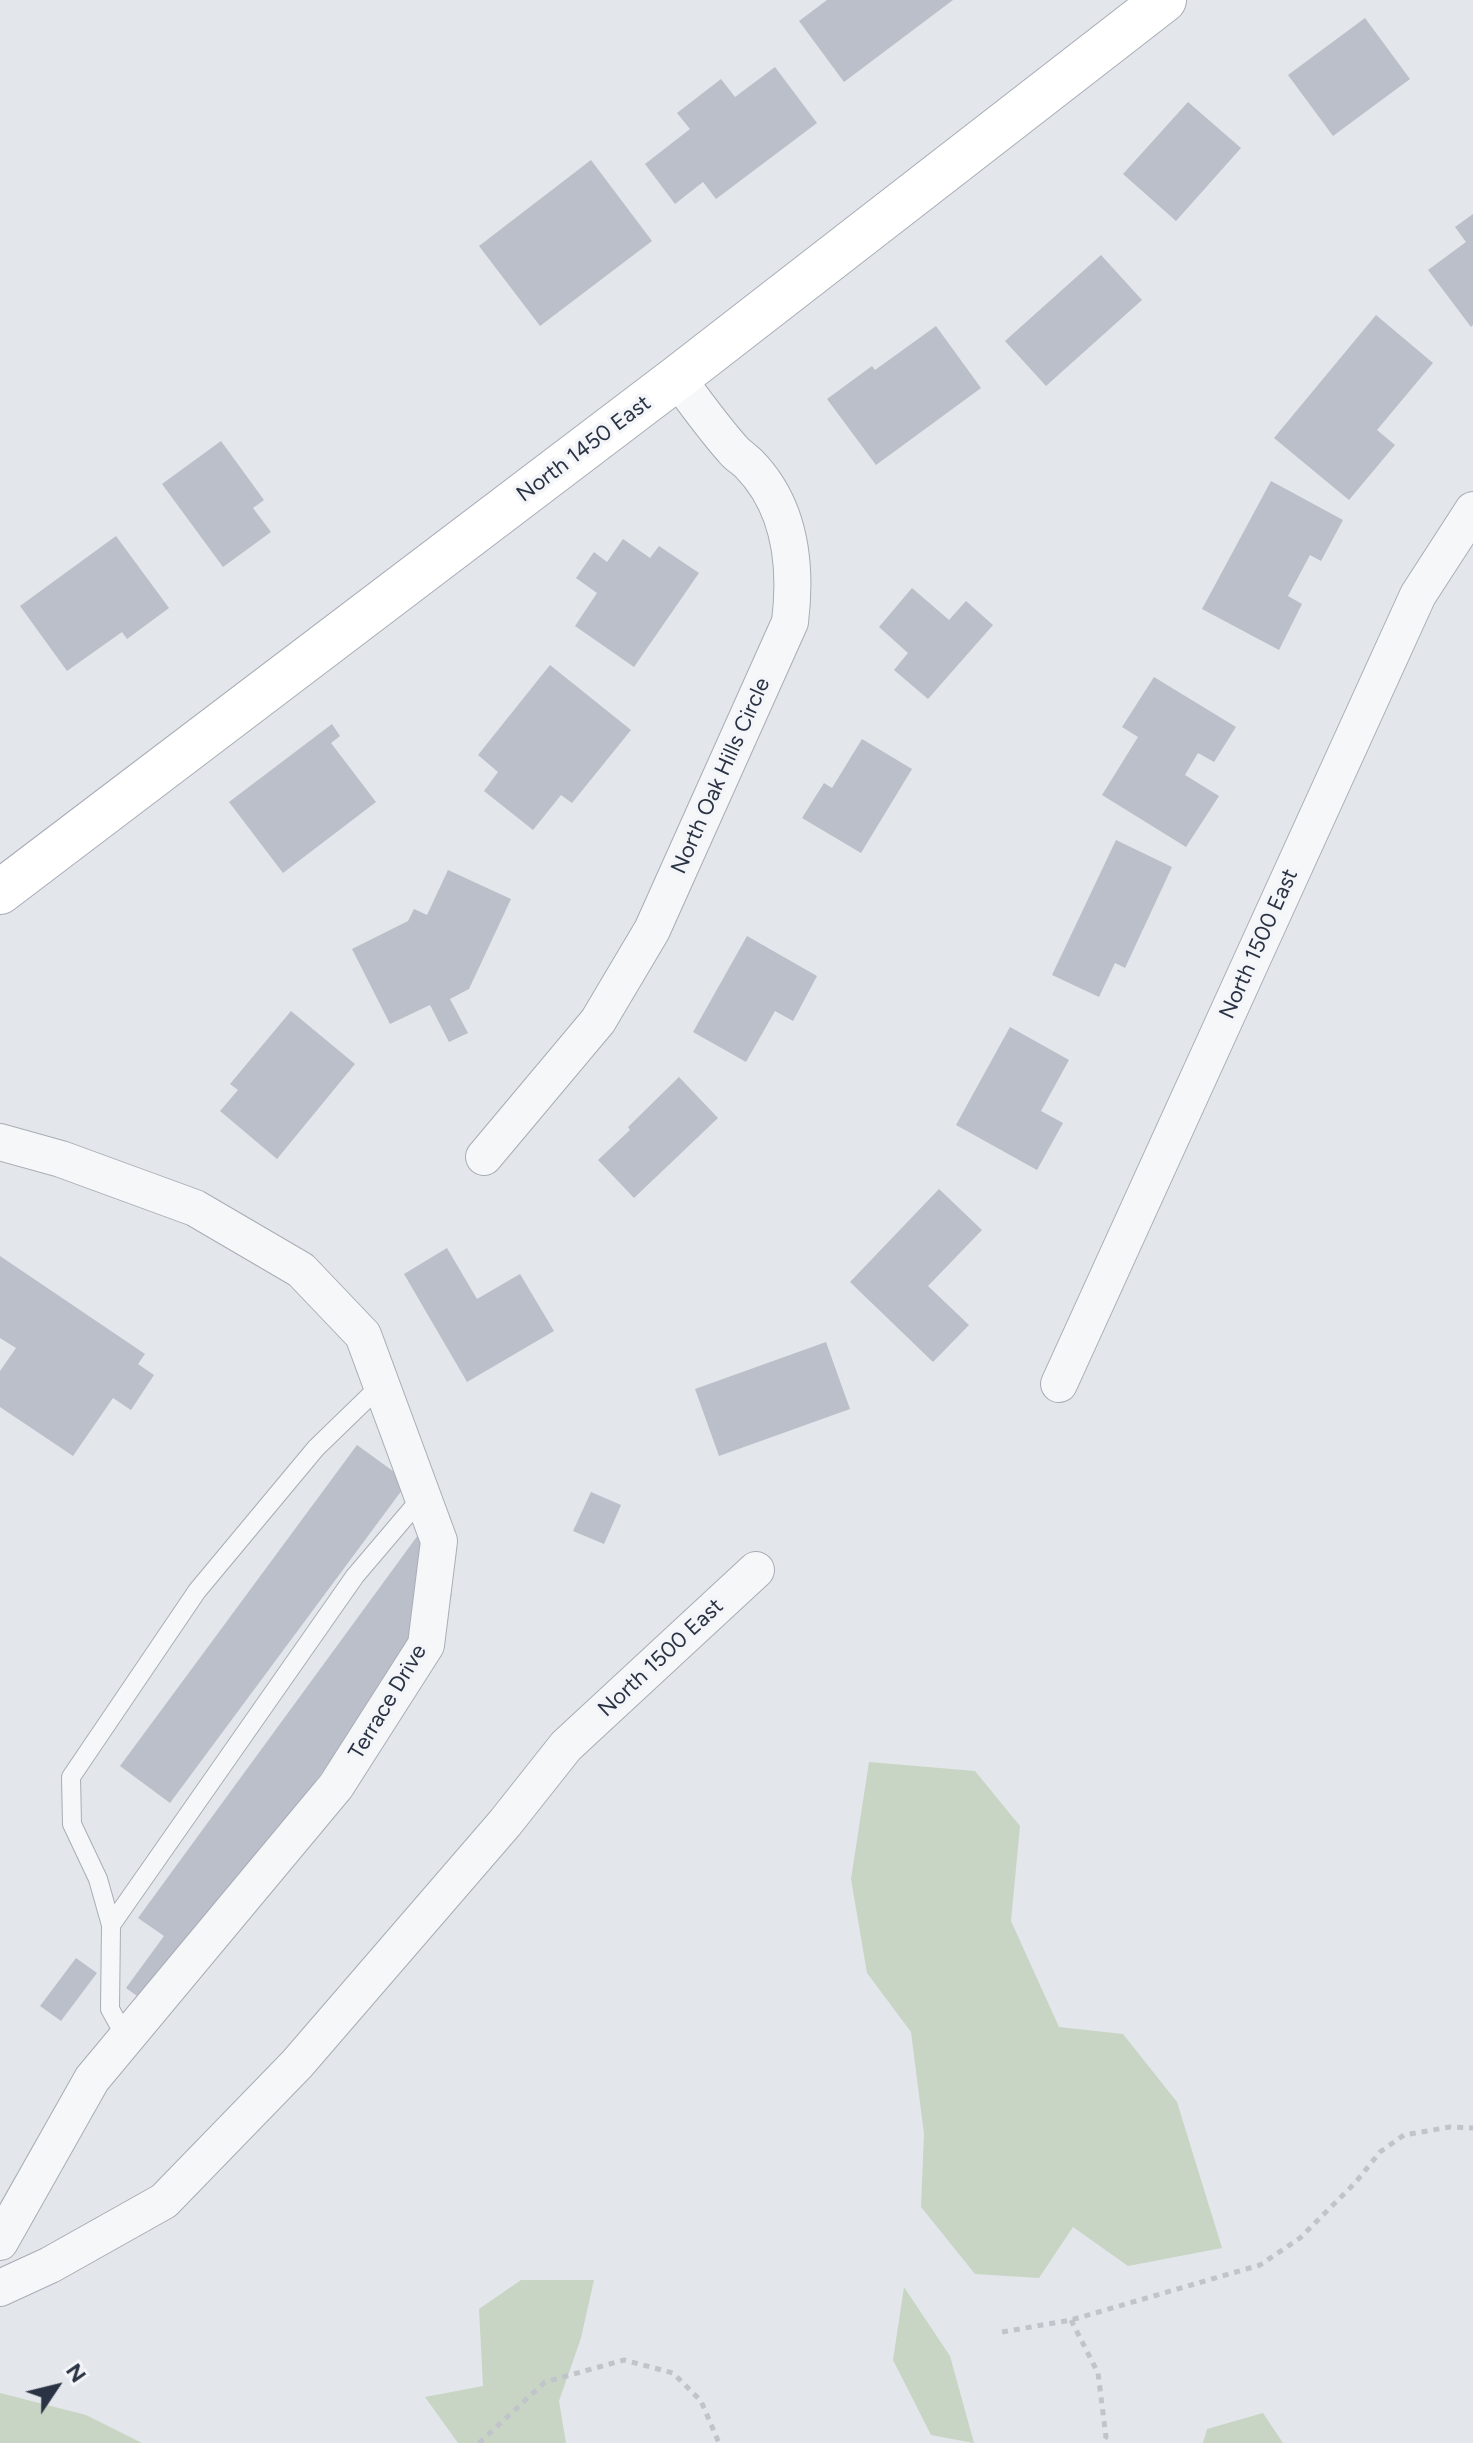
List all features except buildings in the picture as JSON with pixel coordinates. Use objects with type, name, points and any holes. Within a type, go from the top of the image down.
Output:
[{"type":"street","name":"North 1450 East","points":[[0,892],[677,378],[1164,0]]},
{"type":"street","name":"North Oak Hills Circle","points":[[484,1157],[598,1021],[652,930],[790,622],[794,587],[792,551],[782,517],[766,486],[677,378]]},
{"type":"street","name":"North 1500 East","points":[[1059,1384],[1418,595],[1473,510]]},
{"type":"street","name":"Terrace Drive","points":[[0,1142],[61,1159],[195,1208],[301,1270],[363,1335],[439,1541],[426,1645],[336,1786],[92,2079],[0,2242]]},
{"type":"street","name":"North 1500 East","points":[[0,2288],[50,2265],[164,2201],[297,2064],[505,1823],[566,1746],[756,1570]]},
{"type":"lane","points":[[126,2038],[110,2009],[111,1925],[98,1879],[72,1824],[71,1777],[197,1591],[316,1448],[381,1385]]},
{"type":"lane","points":[[111,1925],[355,1576],[423,1496]]},
{"type":"path","points":[[1002,2332],[1071,2320],[1260,2265],[1300,2238],[1355,2183],[1380,2152],[1404,2135],[1450,2127],[1473,2128]]},
{"type":"path","points":[[1071,2320],[1098,2373],[1106,2437],[1102,2443]]},
{"type":"path","points":[[479,2443],[545,2382],[624,2360],[673,2373],[701,2401],[719,2443]]},
{"type":"green space","points":[[869,1762],[975,1771],[1020,1826],[1011,1921],[1059,2027],[1123,2034],[1177,2102],[1222,2248],[1128,2266],[1073,2227],[1039,2278],[975,2274],[921,2207],[924,2134],[911,2032],[867,1973],[851,1879]]},
{"type":"green space","points":[[521,2280],[594,2280],[581,2338],[559,2401],[566,2443],[458,2443],[425,2397],[483,2386],[479,2309]]},
{"type":"green space","points":[[904,2287],[950,2356],[974,2443],[931,2435],[893,2360]]},
{"type":"green space","points":[[0,2393],[86,2415],[142,2443],[0,2443]]},
{"type":"green space","points":[[1263,2413],[1283,2443],[1203,2443],[1207,2429]]}]
